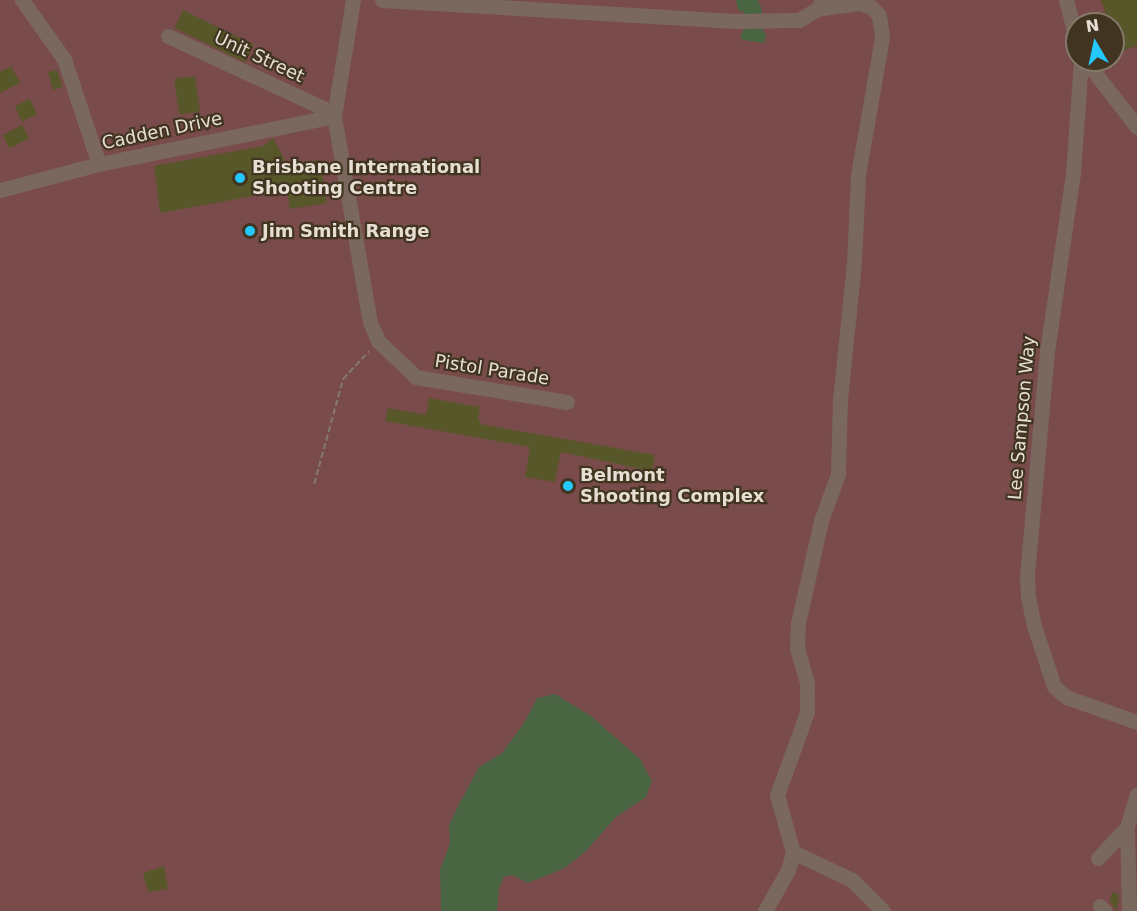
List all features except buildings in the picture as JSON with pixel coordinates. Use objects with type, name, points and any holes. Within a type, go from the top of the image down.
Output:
[{"type":"lane","points":[[22,0],[64,58],[99,164]]},
{"type":"lane","name":"Pistol Parade","points":[[353,0],[334,114],[370,322],[378,341],[416,377],[567,402]]},
{"type":"lane","points":[[382,0],[739,21],[799,20],[819,4],[860,3],[872,7],[879,15],[882,37],[858,175],[854,261],[840,400],[838,474],[821,521],[798,623],[797,649],[807,683],[807,712],[777,795],[793,852],[788,870],[765,911]]},
{"type":"lane","name":"Unit Street","points":[[168,36],[334,114]]},
{"type":"lane","name":"Lee Sampson Way","points":[[1082,72],[1073,173],[1047,351],[1028,596],[1037,637],[1054,686],[1066,697],[1137,722]]},
{"type":"lane","points":[[1093,72],[1137,127]]},
{"type":"lane","name":"Cadden Drive","points":[[0,190],[99,164],[334,114]]},
{"type":"lane","points":[[1129,911],[1127,827],[1137,794]]},
{"type":"lane","points":[[1098,858],[1127,827]]},
{"type":"lane","points":[[793,852],[852,880],[883,911]]},
{"type":"path","points":[[314,484],[343,379],[378,341]]},
{"type":"shaded area","name":"Belmont Shooting Complex","points":[[0,0],[1137,0],[1137,911],[0,911]]},
{"type":"shaded area","points":[[736,0],[758,0],[762,10],[762,27],[766,36],[764,43],[743,40],[740,37],[745,26],[744,12],[738,10]]},
{"type":"shaded area","points":[[555,694],[591,716],[640,759],[652,781],[646,797],[615,818],[587,850],[565,868],[528,883],[512,875],[504,877],[499,888],[497,911],[441,911],[440,870],[450,843],[449,825],[458,806],[479,767],[502,753],[524,723],[537,698]]},
{"type":"place","name":"Brisbane International Shooting Centre","points":[[240,178]]},
{"type":"place","name":"Jim Smith Range","points":[[250,231]]},
{"type":"place","name":"Belmont Shooting Complex","points":[[568,486]]}]
